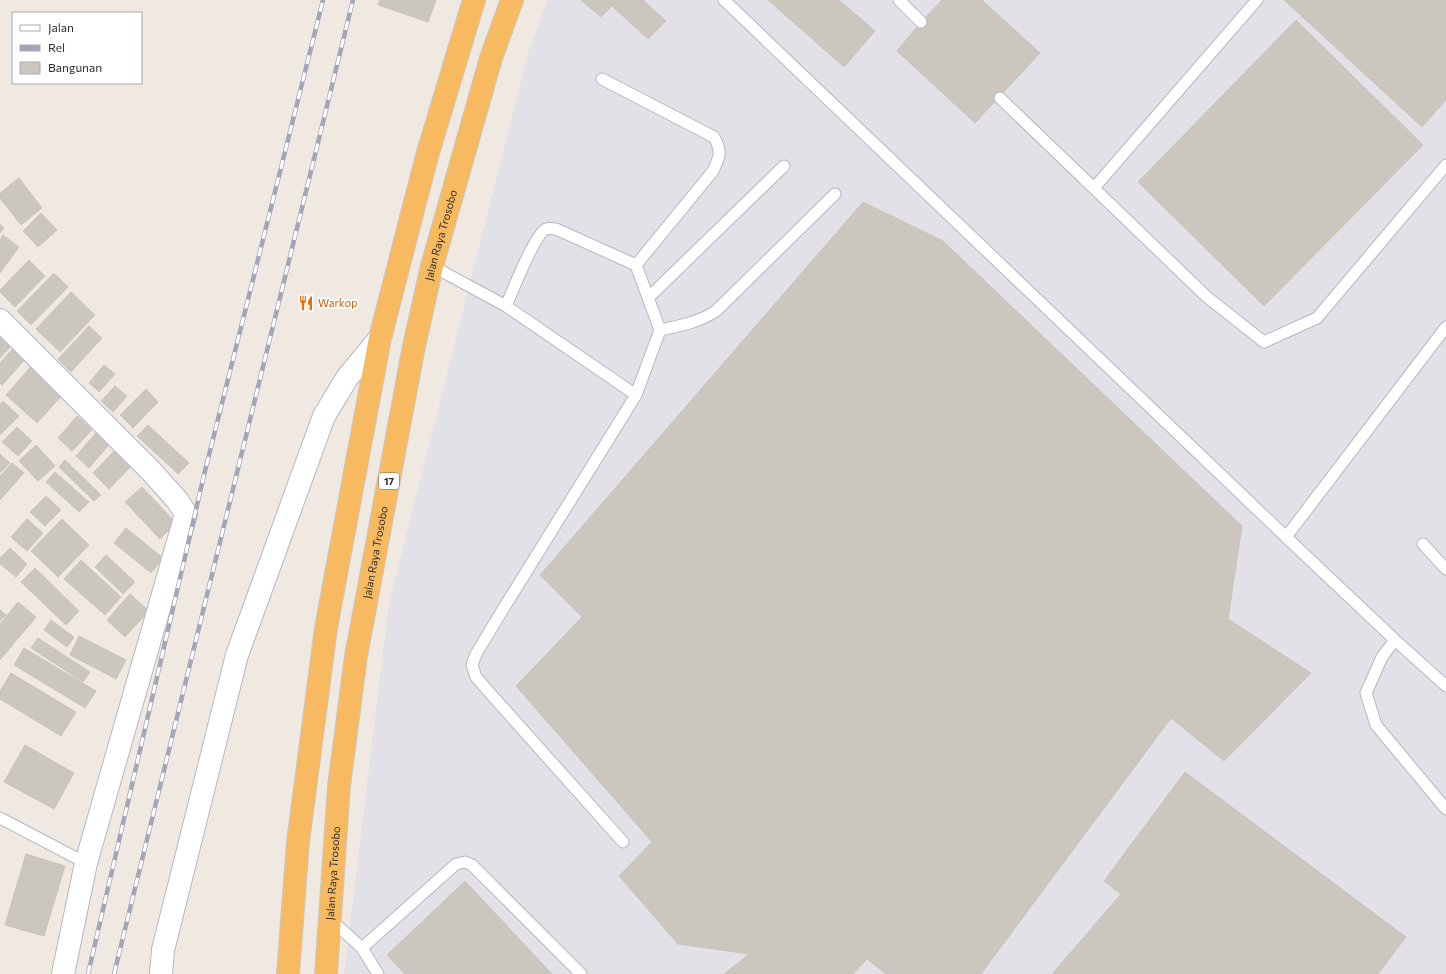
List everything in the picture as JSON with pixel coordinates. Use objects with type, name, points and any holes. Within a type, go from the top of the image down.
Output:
[{"type":"highway","points":[[288,974],[298,842],[326,628],[380,338],[427,156],[474,0]]},
{"type":"highway","name":"Jalan Raya Trosobo","points":[[326,974],[340,786],[356,656],[414,346],[432,266],[491,58],[512,0]]},
{"type":"street","points":[[0,320],[150,471],[177,500],[186,514],[86,863],[63,974]]},
{"type":"street","points":[[161,974],[163,950],[237,655],[324,416],[347,378],[380,338]]},
{"type":"lane","points":[[724,0],[1286,538],[1446,686]]},
{"type":"lane","points":[[899,0],[922,22]]},
{"type":"lane","points":[[1094,188],[1257,0]]},
{"type":"lane","points":[[602,79],[714,138],[719,147],[719,158],[713,171],[636,266]]},
{"type":"lane","points":[[1000,98],[1207,297],[1264,342],[1317,318],[1446,165]]},
{"type":"lane","points":[[648,298],[784,166]]},
{"type":"lane","points":[[660,330],[693,323],[716,311],[835,194]]},
{"type":"lane","points":[[506,306],[530,252],[539,236],[546,229],[556,229],[636,266],[660,330],[636,395],[500,613],[476,654],[472,665],[476,677],[623,842]]},
{"type":"lane","points":[[432,266],[506,306],[636,395]]},
{"type":"lane","points":[[1286,538],[1446,327]]},
{"type":"lane","points":[[1423,544],[1446,569]]},
{"type":"lane","points":[[1395,640],[1382,657],[1366,693],[1376,725],[1446,808]]},
{"type":"lane","points":[[0,818],[86,863]]},
{"type":"lane","points":[[362,948],[456,864],[465,862],[472,865],[581,974]]},
{"type":"lane","points":[[330,919],[362,948],[378,974]]},
{"type":"shaded area","points":[[548,0],[1446,0],[1446,974],[344,974],[389,603],[529,50]]},
{"type":"building","points":[[380,0],[436,0],[428,22],[378,5]]},
{"type":"building","points":[[581,0],[643,0],[666,21],[648,39],[612,6],[601,17]]},
{"type":"building","points":[[768,0],[839,0],[875,31],[844,67]]},
{"type":"building","points":[[942,0],[982,0],[1040,53],[975,123],[897,51]]},
{"type":"building","points":[[1284,0],[1446,0],[1446,100],[1422,127]]},
{"type":"building","points":[[1296,20],[1423,145],[1264,306],[1138,182]]},
{"type":"building","points":[[19,178],[42,208],[21,225],[0,198],[0,193]]},
{"type":"building","points":[[863,202],[943,241],[1242,526],[1228,619],[1311,673],[1224,761],[1171,718],[981,974],[886,974],[867,959],[853,974],[724,974],[749,954],[678,944],[619,876],[652,842],[516,686],[582,617],[540,575]]},
{"type":"building","points":[[41,213],[57,230],[38,247],[23,231]]},
{"type":"building","points":[[0,224],[4,228],[0,233]]},
{"type":"building","points":[[3,235],[19,247],[0,273],[0,240]]},
{"type":"building","points":[[29,260],[45,276],[15,307],[0,292],[0,290]]},
{"type":"building","points":[[54,273],[68,287],[31,325],[17,311]]},
{"type":"building","points":[[71,292],[95,315],[60,352],[36,329]]},
{"type":"building","points":[[89,326],[102,338],[71,372],[58,359]]},
{"type":"building","points":[[0,334],[12,345],[0,358]]},
{"type":"building","points":[[19,342],[31,353],[2,385],[0,383],[0,363]]},
{"type":"building","points":[[35,362],[66,391],[37,423],[6,395]]},
{"type":"building","points":[[104,365],[115,374],[99,392],[89,383]]},
{"type":"building","points":[[115,386],[127,396],[113,412],[101,401]]},
{"type":"building","points":[[146,389],[158,402],[133,428],[120,415]]},
{"type":"building","points":[[3,401],[19,416],[0,435],[0,404]]},
{"type":"building","points":[[77,416],[92,430],[72,451],[58,438]]},
{"type":"building","points":[[148,425],[189,463],[178,474],[137,436]]},
{"type":"building","points":[[17,427],[32,441],[18,456],[2,442]]},
{"type":"building","points":[[101,427],[114,439],[89,468],[76,456]]},
{"type":"building","points":[[36,445],[55,466],[38,481],[19,461]]},
{"type":"building","points":[[120,445],[136,461],[109,489],[93,473]]},
{"type":"building","points":[[0,454],[10,463],[0,473]]},
{"type":"building","points":[[65,460],[101,495],[94,501],[59,467]]},
{"type":"building","points":[[12,463],[24,473],[0,500],[0,476]]},
{"type":"building","points":[[55,472],[89,502],[79,512],[46,482]]},
{"type":"building","points":[[142,487],[176,523],[160,539],[125,502]]},
{"type":"building","points":[[46,496],[61,510],[45,526],[30,512]]},
{"type":"building","points":[[27,519],[43,533],[27,551],[11,537]]},
{"type":"building","points":[[62,519],[89,545],[58,577],[31,551]]},
{"type":"building","points":[[126,528],[163,558],[151,573],[114,543]]},
{"type":"building","points":[[10,548],[27,564],[16,577],[0,564],[0,558]]},
{"type":"building","points":[[106,555],[135,582],[123,594],[95,567]]},
{"type":"building","points":[[81,560],[121,597],[105,615],[64,579]]},
{"type":"building","points":[[35,568],[79,611],[66,625],[21,582]]},
{"type":"building","points":[[130,594],[149,611],[125,637],[107,620]]},
{"type":"building","points":[[18,602],[36,617],[0,660],[0,624]]},
{"type":"building","points":[[0,610],[6,615],[0,621]]},
{"type":"building","points":[[51,620],[74,637],[67,647],[44,630]]},
{"type":"building","points":[[79,636],[126,660],[116,679],[70,655]]},
{"type":"building","points":[[38,638],[90,672],[83,682],[31,648]]},
{"type":"building","points":[[24,648],[96,691],[85,708],[14,665]]},
{"type":"building","points":[[11,673],[76,712],[61,736],[0,699],[0,691]]},
{"type":"building","points":[[25,745],[74,773],[54,809],[4,782]]},
{"type":"building","points":[[1185,772],[1406,937],[1378,974],[1052,974],[1121,894],[1104,881]]},
{"type":"building","points":[[26,854],[65,866],[44,936],[5,925]]},
{"type":"building","points":[[465,881],[552,974],[405,974],[387,955]]},
{"type":"railway","points":[[88,974],[204,475],[323,0]]},
{"type":"railway","points":[[114,974],[353,0]]},
{"type":"place","name":"Warkop","points":[[306,303]]}]
